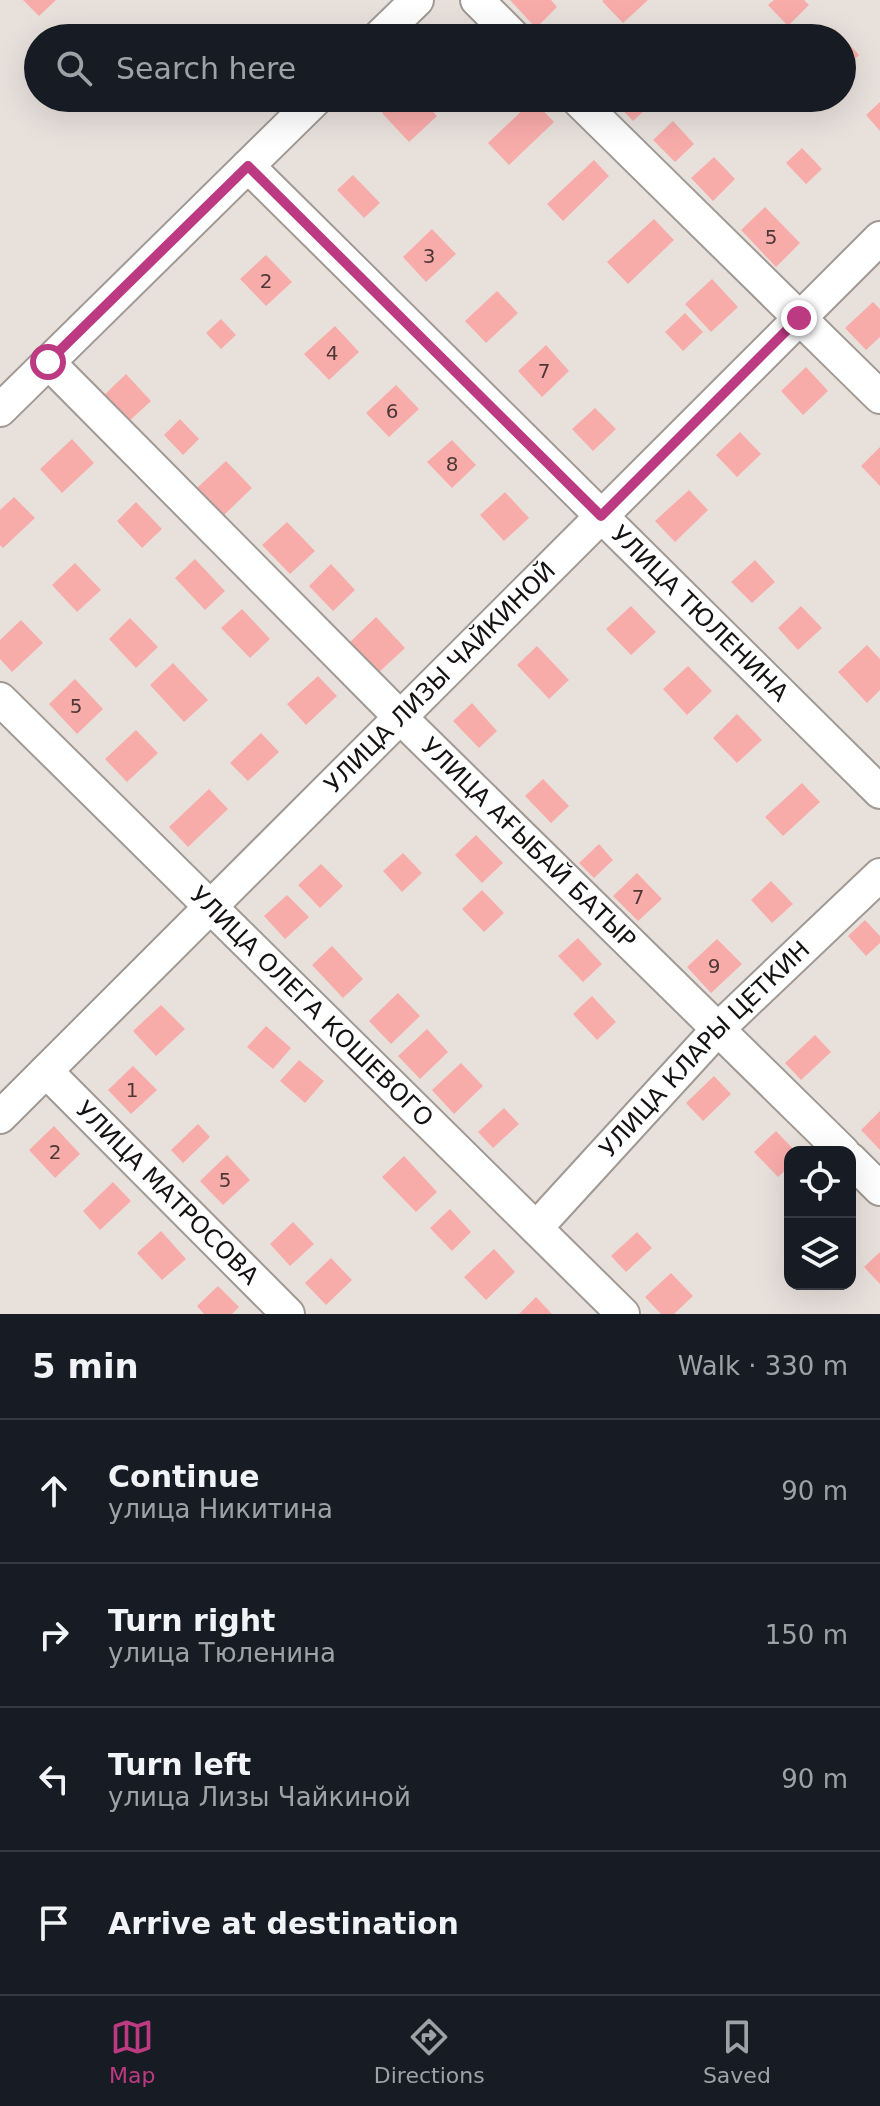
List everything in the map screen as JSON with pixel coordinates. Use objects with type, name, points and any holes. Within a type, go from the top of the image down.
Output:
[{"type":"street","points":[[392,24],[417,0]]},
{"type":"street","points":[[477,0],[501,24]]},
{"type":"street","points":[[0,410],[303,112]]},
{"type":"street","points":[[590,112],[880,397]]},
{"type":"street","name":"УЛИЦА ТЮЛЕНИНА","points":[[248,166],[880,792]]},
{"type":"street","name":"УЛИЦА ЛИЗЫ ЧАЙКИНОЙ","points":[[0,1117],[880,238]]},
{"type":"street","name":"УЛИЦА АҒЫБАЙ БАТЫР","points":[[48,362],[400,717],[837,1146]]},
{"type":"street","name":"УЛИЦА ОЛЕГА КОШЕВОГО","points":[[0,699],[623,1314]]},
{"type":"street","name":"УЛИЦА КЛАРЫ ЦЕТКИН","points":[[536,1228],[718,1029],[880,875]]},
{"type":"street","name":"УЛИЦА МАТРОСОВА","points":[[46,1071],[288,1314]]},
{"type":"street","points":[[856,1165],[880,1189]]},
{"type":"building","points":[[23,0],[56,0],[39,16]]},
{"type":"building","points":[[510,0],[551,0],[557,7],[540,24],[532,24]]},
{"type":"building","points":[[604,0],[648,0],[623,23]]},
{"type":"building","points":[[774,0],[804,0],[809,5],[790,24],[786,24],[768,5]]},
{"type":"building","points":[[880,102],[880,131],[866,115]]},
{"type":"building","points":[[433,112],[437,116],[409,142],[382,113]]},
{"type":"building","points":[[520,112],[544,112],[554,122],[509,165],[488,143]]},
{"type":"building","points":[[624,112],[643,112],[633,121]]},
{"type":"building","points":[[673,121],[694,144],[675,162],[653,140]]},
{"type":"building","points":[[802,148],[822,169],[806,184],[786,163]]},
{"type":"building","points":[[714,157],[735,179],[713,201],[691,178]]},
{"type":"building","points":[[594,160],[609,176],[563,221],[547,204]]},
{"type":"building","points":[[353,175],[380,203],[364,218],[337,190]]},
{"type":"building","points":[[765,207],[800,243],[776,267],[741,230]]},
{"type":"building","points":[[654,219],[674,240],[628,284],[607,262]]},
{"type":"building","points":[[432,229],[456,254],[426,282],[403,257]]},
{"type":"building","points":[[266,255],[292,282],[266,306],[240,279]]},
{"type":"building","points":[[712,279],[738,307],[711,332],[685,304]]},
{"type":"building","points":[[497,291],[518,313],[486,343],[465,321]]},
{"type":"building","points":[[873,302],[880,309],[880,337],[866,350],[845,328]]},
{"type":"building","points":[[685,313],[703,332],[683,351],[665,332]]},
{"type":"building","points":[[221,319],[236,335],[221,349],[206,333]]},
{"type":"building","points":[[335,326],[359,352],[329,380],[304,354]]},
{"type":"building","points":[[546,345],[569,371],[542,397],[518,371]]},
{"type":"building","points":[[806,367],[828,391],[803,415],[781,391]]},
{"type":"building","points":[[126,374],[151,401],[126,424],[101,398]]},
{"type":"building","points":[[396,385],[419,409],[389,437],[366,413]]},
{"type":"building","points":[[595,408],[616,429],[593,451],[572,429]]},
{"type":"building","points":[[180,419],[199,439],[183,455],[164,435]]},
{"type":"building","points":[[740,432],[761,454],[737,477],[716,455]]},
{"type":"building","points":[[72,439],[94,463],[62,493],[40,469]]},
{"type":"building","points":[[452,440],[476,465],[452,488],[427,462]]},
{"type":"building","points":[[880,447],[880,486],[861,466]]},
{"type":"building","points":[[226,461],[252,488],[223,516],[197,488]]},
{"type":"building","points":[[689,490],[708,510],[675,542],[655,521]]},
{"type":"building","points":[[505,492],[529,518],[504,541],[480,515]]},
{"type":"building","points":[[14,497],[35,518],[3,548],[0,545],[0,510]]},
{"type":"building","points":[[136,502],[162,529],[142,548],[117,521]]},
{"type":"building","points":[[287,522],[315,551],[290,574],[262,545]]},
{"type":"building","points":[[195,559],[225,591],[205,610],[175,578]]},
{"type":"building","points":[[755,560],[775,582],[752,603],[731,582]]},
{"type":"building","points":[[75,563],[101,590],[77,612],[52,585]]},
{"type":"building","points":[[331,564],[355,590],[333,611],[309,586]]},
{"type":"building","points":[[631,606],[656,632],[631,655],[606,629]]},
{"type":"building","points":[[801,606],[822,628],[798,650],[778,628]]},
{"type":"building","points":[[242,609],[270,639],[250,658],[221,628]]},
{"type":"building","points":[[376,617],[405,648],[377,674],[348,644]]},
{"type":"building","points":[[130,618],[158,647],[136,668],[109,639]]},
{"type":"building","points":[[21,620],[43,643],[12,672],[0,659],[0,640]]},
{"type":"building","points":[[867,645],[880,659],[880,690],[867,703],[838,672]]},
{"type":"building","points":[[537,646],[569,680],[549,699],[517,665]]},
{"type":"building","points":[[173,663],[208,700],[184,722],[150,685]]},
{"type":"building","points":[[688,666],[712,691],[687,715],[663,689]]},
{"type":"building","points":[[318,676],[337,696],[306,725],[287,704]]},
{"type":"building","points":[[75,679],[103,709],[77,734],[49,704]]},
{"type":"building","points":[[472,703],[497,731],[479,748],[453,721]]},
{"type":"building","points":[[737,714],[762,740],[737,763],[713,738]]},
{"type":"building","points":[[136,730],[158,753],[127,782],[105,759]]},
{"type":"building","points":[[261,733],[279,752],[248,781],[230,763]]},
{"type":"building","points":[[543,779],[569,806],[551,823],[525,796]]},
{"type":"building","points":[[802,783],[820,802],[783,836],[765,817]]},
{"type":"building","points":[[209,789],[228,809],[188,847],[169,827]]},
{"type":"building","points":[[476,835],[503,863],[482,883],[455,855]]},
{"type":"building","points":[[599,844],[613,860],[594,878],[579,863]]},
{"type":"building","points":[[403,853],[422,873],[402,892],[383,871]]},
{"type":"building","points":[[321,864],[343,886],[320,908],[298,885]]},
{"type":"building","points":[[637,873],[662,899],[638,921],[613,896]]},
{"type":"building","points":[[771,881],[793,904],[772,923],[751,900]]},
{"type":"building","points":[[482,890],[504,913],[484,932],[462,909]]},
{"type":"building","points":[[287,895],[309,917],[285,939],[264,916]]},
{"type":"building","points":[[865,920],[880,936],[880,943],[866,956],[848,936]]},
{"type":"building","points":[[578,938],[602,964],[583,982],[558,956]]},
{"type":"building","points":[[717,939],[742,964],[711,993],[687,967]]},
{"type":"building","points":[[332,946],[363,979],[343,998],[312,965]]},
{"type":"building","points":[[398,993],[420,1016],[391,1044],[369,1021]]},
{"type":"building","points":[[592,996],[616,1022],[597,1040],[573,1014]]},
{"type":"building","points":[[161,1005],[185,1029],[156,1056],[133,1031]]},
{"type":"building","points":[[266,1026],[291,1048],[273,1069],[247,1047]]},
{"type":"building","points":[[427,1029],[448,1052],[420,1079],[398,1056]]},
{"type":"building","points":[[815,1035],[831,1052],[801,1080],[785,1063]]},
{"type":"building","points":[[299,1060],[324,1081],[305,1103],[280,1081]]},
{"type":"building","points":[[461,1063],[483,1086],[454,1114],[432,1090]]},
{"type":"building","points":[[133,1066],[157,1090],[131,1114],[108,1090]]},
{"type":"building","points":[[714,1076],[731,1094],[703,1121],[686,1103]]},
{"type":"building","points":[[504,1108],[519,1124],[493,1148],[478,1132]]},
{"type":"building","points":[[880,1111],[880,1150],[861,1130]]},
{"type":"building","points":[[198,1124],[210,1137],[183,1163],[171,1150]]},
{"type":"building","points":[[54,1126],[80,1154],[55,1178],[29,1150]]},
{"type":"building","points":[[776,1131],[790,1146],[784,1146],[784,1172],[778,1177],[754,1152]]},
{"type":"building","points":[[227,1155],[250,1180],[223,1205],[200,1181]]},
{"type":"building","points":[[404,1156],[437,1192],[416,1212],[382,1177]]},
{"type":"building","points":[[113,1182],[131,1201],[100,1230],[83,1211]]},
{"type":"building","points":[[450,1209],[471,1232],[452,1251],[430,1228]]},
{"type":"building","points":[[293,1222],[314,1244],[290,1266],[270,1244]]},
{"type":"building","points":[[161,1231],[186,1259],[162,1280],[137,1253]]},
{"type":"building","points":[[637,1232],[652,1248],[626,1272],[611,1256]]},
{"type":"building","points":[[494,1249],[515,1272],[486,1300],[464,1277]]},
{"type":"building","points":[[880,1252],[880,1284],[864,1267]]},
{"type":"building","points":[[331,1258],[352,1280],[326,1305],[305,1283]]},
{"type":"building","points":[[671,1273],[693,1296],[674,1314],[661,1314],[645,1297]]},
{"type":"building","points":[[218,1286],[239,1307],[232,1314],[204,1314],[197,1306]]},
{"type":"building","points":[[536,1297],[552,1314],[519,1314]]},
{"type":"route","points":[[48,362],[248,166],[601,516],[799,318]]}]
